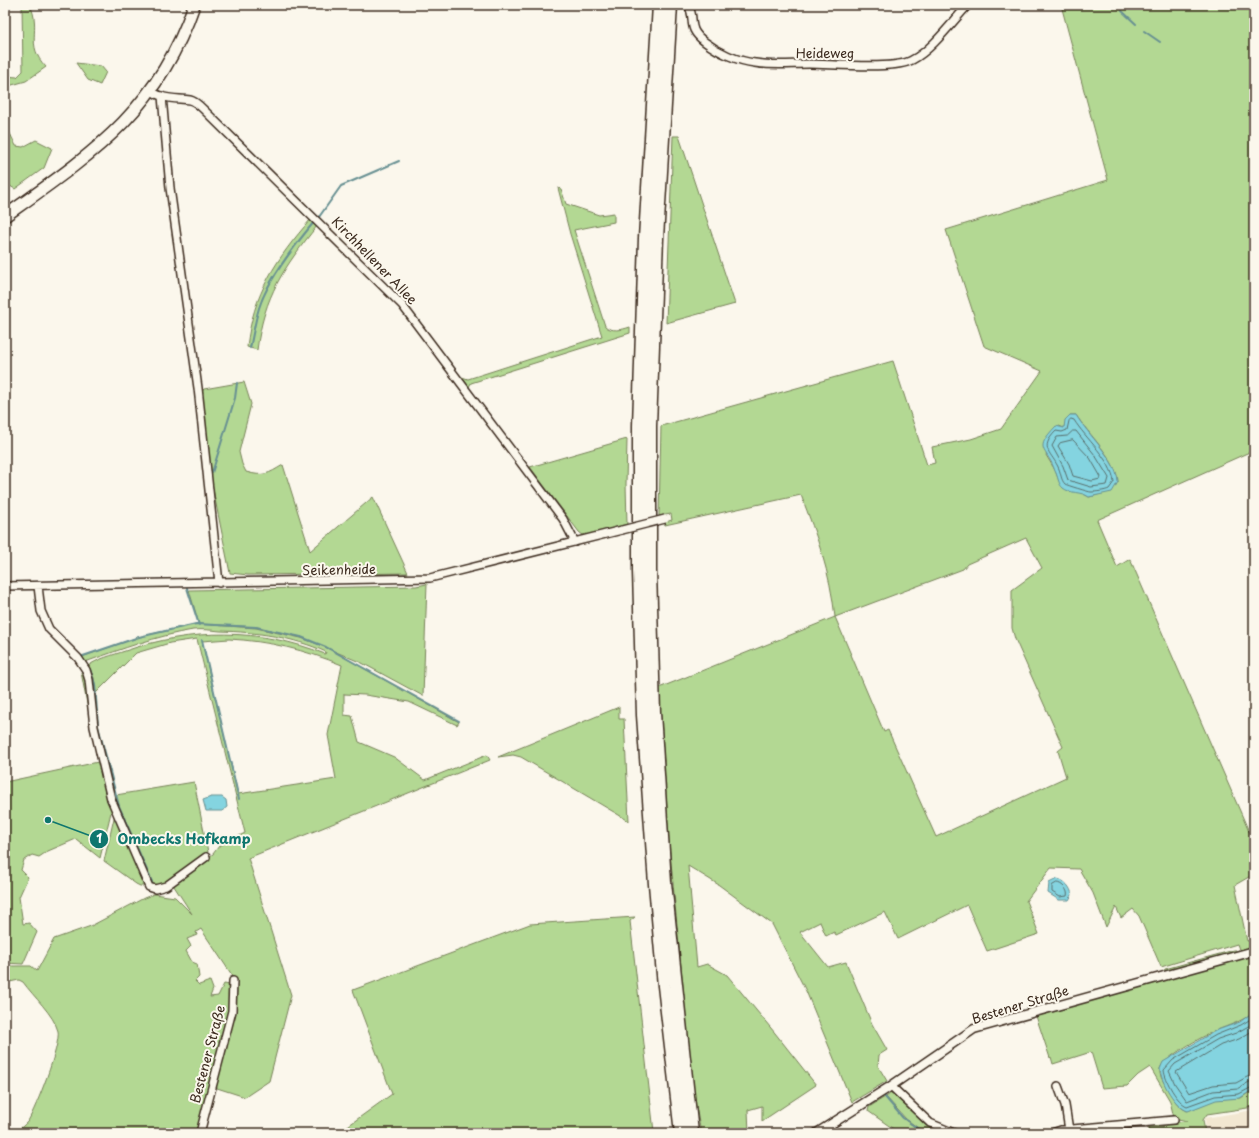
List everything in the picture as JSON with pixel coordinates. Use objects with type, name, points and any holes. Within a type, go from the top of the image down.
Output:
[{"type":"highway","points":[[665,7],[645,246],[639,426],[639,571],[643,715],[654,876],[664,986],[681,1133]]},
{"type":"highway","points":[[665,7],[650,426],[650,570],[654,713],[665,883],[692,1133]]},
{"type":"main road","points":[[5,216],[101,145],[136,109],[151,90],[175,51],[194,5]]},
{"type":"street","name":"Heideweg","points":[[688,5],[690,8],[692,28],[697,36],[714,48],[740,60],[767,64],[884,65],[905,63],[921,54],[968,5]]},
{"type":"street","name":"Kirchhellener Allee","points":[[151,90],[156,95],[191,100],[203,109],[402,305],[563,519],[575,542]]},
{"type":"street","points":[[162,96],[170,188],[199,396],[219,583]]},
{"type":"street","name":"Seikenheide","points":[[5,586],[430,578],[665,519]]},
{"type":"street","points":[[38,586],[41,611],[49,629],[78,658],[86,670],[90,680],[94,727],[111,799],[149,887],[155,889],[166,886],[206,857]]},
{"type":"street","name":"Bestener Straße","points":[[818,1133],[890,1087],[969,1032],[979,1027],[1254,951]]},
{"type":"street","name":"Bestener Straße","points":[[200,1133],[231,1018],[234,998],[233,981]]},
{"type":"street","points":[[1058,1086],[1065,1105],[1069,1130]]},
{"type":"street","points":[[890,1087],[930,1123],[954,1133]]},
{"type":"street","points":[[1052,1133],[1174,1120]]},
{"type":"shaded area","points":[[1254,1110],[1254,1133],[1206,1133],[1205,1118]]},
{"type":"green space","points":[[22,5],[30,5],[34,22],[34,44],[39,59],[46,67],[26,81],[5,87],[5,76],[17,77],[23,71]]},
{"type":"green space","points":[[1061,5],[1254,5],[1254,450],[1097,520],[1117,567],[1130,559],[1254,843],[1254,874],[1235,885],[1247,941],[1254,939],[1254,948],[1240,952],[1237,944],[1161,967],[1139,916],[1133,909],[1121,918],[1116,907],[1106,927],[1093,893],[1079,869],[1051,868],[1026,901],[1039,934],[987,951],[967,905],[898,939],[885,912],[836,935],[834,932],[826,936],[820,922],[800,932],[828,967],[846,962],[872,1024],[887,1050],[879,1055],[878,1066],[887,1081],[852,1102],[806,991],[772,924],[719,885],[688,866],[697,967],[707,964],[727,975],[816,1085],[762,1121],[762,1106],[748,1110],[749,1133],[701,1133],[693,1091],[669,842],[659,688],[835,617],[826,569],[801,495],[665,525],[665,522],[672,520],[671,514],[659,516],[661,426],[893,361],[927,465],[935,463],[932,447],[971,439],[1001,429],[1042,371],[984,346],[946,230],[1108,180]],"holes":[[[1070,415],[1076,415],[1113,465],[1118,482],[1098,495],[1089,497],[1059,481],[1055,470],[1046,455],[1059,426],[1064,428]],[[1026,538],[1042,568],[1012,590],[1012,628],[1015,639],[1063,747],[1058,751],[1066,777],[936,837],[888,730],[884,732],[835,617],[963,569],[967,564]]]},
{"type":"green space","points":[[76,63],[101,66],[106,72],[100,85],[88,80]]},
{"type":"green space","points":[[5,123],[16,146],[23,147],[36,140],[52,148],[44,168],[15,189],[5,183]]},
{"type":"green space","points":[[673,136],[679,136],[735,304],[666,323]]},
{"type":"green space","points":[[558,188],[561,189],[566,204],[599,215],[614,213],[614,222],[574,230],[605,326],[613,330],[620,330],[630,327],[630,333],[471,383],[469,387],[462,377],[468,379],[602,336],[570,234]]},
{"type":"green space","points":[[311,219],[317,226],[285,269],[277,283],[265,314],[257,350],[247,347],[255,310],[268,278],[287,248]]},
{"type":"green space","points":[[244,382],[251,404],[239,452],[242,464],[246,472],[257,474],[266,474],[283,465],[310,551],[373,497],[408,573],[248,575],[230,573],[213,489],[200,394],[204,389]]},
{"type":"green space","points":[[627,439],[627,524],[584,536],[579,532],[530,467]]},
{"type":"green space","points":[[427,584],[423,696],[362,663],[301,637],[257,627],[199,624],[189,590],[416,586]]},
{"type":"green space","points":[[196,624],[256,628],[301,638],[326,647],[459,722],[457,725],[409,702],[365,695],[344,694],[344,715],[352,716],[359,742],[394,757],[425,780],[487,755],[490,760],[248,858],[291,995],[269,1081],[245,1097],[214,1087],[226,1050],[235,1012],[237,987],[236,981],[201,929],[196,932],[197,935],[187,939],[191,946],[186,951],[192,962],[197,964],[199,977],[195,981],[199,985],[210,981],[213,989],[210,997],[218,996],[224,984],[230,985],[232,999],[199,1130],[182,1133],[15,1133],[28,1121],[36,1103],[56,1049],[58,1031],[48,1012],[23,982],[19,980],[5,983],[5,966],[31,966],[37,971],[54,939],[91,926],[154,894],[175,897],[192,914],[172,883],[213,854],[219,846],[245,833],[197,639],[170,643],[136,653],[96,693],[94,678],[90,669],[94,683],[98,727],[118,806],[152,882],[119,806],[116,795],[194,782],[208,852],[163,886],[150,885],[116,810],[98,742],[88,666],[105,657],[150,643],[200,635],[225,634],[276,639],[300,645],[325,654],[326,652],[288,639],[274,636],[193,630],[152,639],[84,662],[79,658],[138,637]],"holes":[[[229,639],[287,647],[342,665],[328,735],[336,779],[238,794],[239,799],[202,641]]]},
{"type":"green space","points":[[85,670],[112,808],[100,858],[76,839],[48,851],[39,857],[32,855],[24,860],[21,870],[28,877],[19,897],[23,924],[29,923],[37,932],[23,964],[5,963],[5,782],[98,762],[81,672]]},
{"type":"green space","points":[[619,707],[619,719],[624,719],[629,821],[521,757],[513,755],[498,757]]},
{"type":"green space","points":[[115,814],[145,886],[136,884],[104,861]]},
{"type":"green space","points":[[635,917],[630,921],[654,1132],[338,1133],[392,1094],[353,990],[530,924]]},
{"type":"green space","points":[[1236,950],[1237,953],[1165,973],[1164,971],[1165,969]]},
{"type":"green space","points":[[1254,953],[1253,1012],[1240,1021],[1210,1033],[1193,1042],[1168,1059],[1162,1065],[1160,1071],[1163,1080],[1175,1100],[1183,1109],[1187,1111],[1216,1099],[1241,1098],[1254,1089],[1254,1107],[1207,1114],[1203,1120],[1205,1133],[1149,1133],[1149,1125],[1187,1121],[1174,1118],[1170,1101],[1150,1067],[1138,1075],[1127,1086],[1102,1088],[1091,1052],[1053,1064],[1036,1016]]},
{"type":"green space","points":[[891,1093],[897,1095],[925,1122],[945,1133],[925,1133],[906,1119],[886,1097]]},
{"type":"green space","points":[[885,1097],[904,1119],[923,1133],[899,1133],[868,1111],[869,1107]]},
{"type":"water","points":[[1070,415],[1076,415],[1113,465],[1118,482],[1112,492],[1089,497],[1066,490],[1060,484],[1043,445],[1049,434],[1056,426],[1064,428],[1065,420]]},
{"type":"water","points":[[211,797],[222,797],[226,800],[227,807],[222,811],[206,811],[203,800]]},
{"type":"water","points":[[1057,879],[1063,881],[1069,887],[1072,895],[1069,900],[1059,900],[1048,893],[1049,883]]},
{"type":"water","points":[[1254,1011],[1254,1089],[1240,1098],[1216,1100],[1188,1111],[1183,1109],[1178,1105],[1163,1080],[1160,1069],[1163,1062],[1215,1031],[1240,1022]]},
{"type":"waterway","points":[[1115,5],[1119,8]]},
{"type":"waterway","points":[[1122,11],[1136,24]]},
{"type":"waterway","points":[[1144,31],[1160,42]]},
{"type":"waterway","points":[[319,217],[341,186],[399,161]]},
{"type":"waterway","points":[[250,348],[255,323],[263,297],[275,274],[314,222]]},
{"type":"waterway","points":[[212,473],[235,398],[237,383]]},
{"type":"waterway","points":[[187,588],[199,625]]},
{"type":"waterway","points":[[83,656],[139,637],[196,624],[256,627],[301,637],[326,647],[459,721]]},
{"type":"waterway","points":[[202,640],[239,799]]},
{"type":"waterway","points":[[90,669],[95,684],[98,726],[119,806],[152,882]]},
{"type":"waterway","points":[[885,1097],[903,1118],[924,1133]]},
{"type":"place","name":"Ombecks Hofkamp","points":[[48,820]]}]
